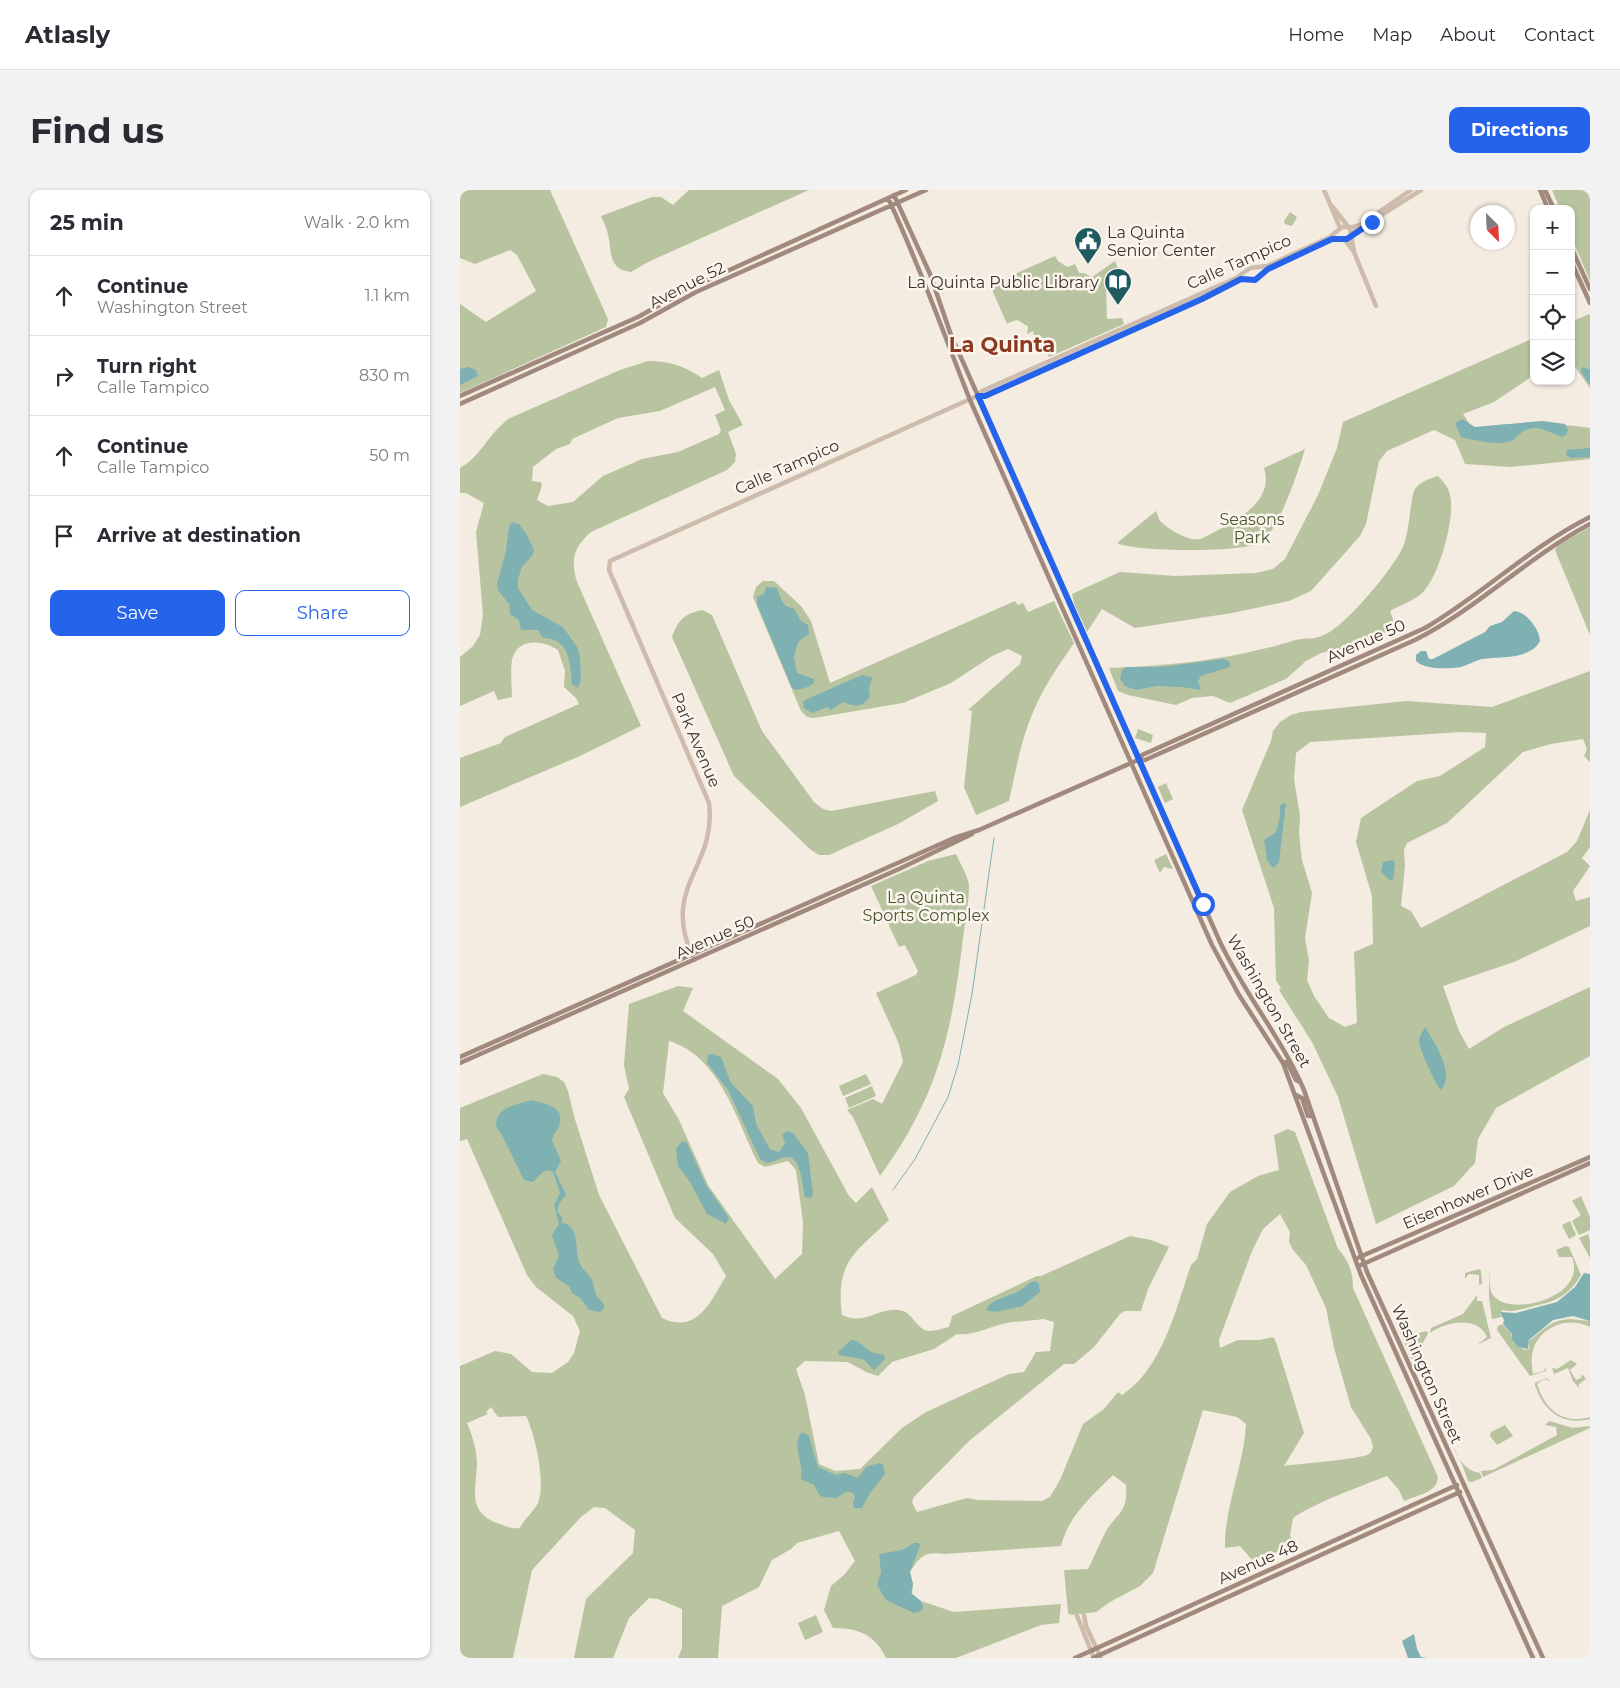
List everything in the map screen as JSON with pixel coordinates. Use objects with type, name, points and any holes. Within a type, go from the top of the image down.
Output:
[{"type":"main road","name":"Avenue 52","points":[[460,396],[638,317],[692,287],[906,190]]},
{"type":"main road","name":"Avenue 52","points":[[460,404],[640,323],[696,292],[926,190]]},
{"type":"main road","points":[[1540,190],[1546,205]]},
{"type":"main road","points":[[1545,191],[1552,205]]},
{"type":"main road","name":"Washington Street","points":[[894,195],[930,274],[951,335],[1138,760],[1236,976],[1291,1061],[1364,1264],[1465,1489],[1497,1554],[1542,1658]]},
{"type":"main road","name":"Washington Street","points":[[888,198],[926,284],[942,331],[970,400],[1212,945],[1239,994],[1283,1063],[1355,1259],[1533,1658]]},
{"type":"main road","points":[[1572,250],[1590,289]]},
{"type":"main road","points":[[1575,263],[1581,276],[1586,280]]},
{"type":"main road","points":[[1575,268],[1590,303]]},
{"type":"main road","name":"Avenue 50","points":[[460,1057],[956,843],[979,830],[1132,764],[1142,754],[1425,628],[1472,597],[1538,548],[1590,517]]},
{"type":"main road","name":"Avenue 50","points":[[1138,760],[1145,760],[1415,640],[1476,602],[1544,551],[1590,524]]},
{"type":"main road","points":[[1472,597],[1476,602]]},
{"type":"main road","name":"Avenue 50","points":[[460,1063],[692,957]]},
{"type":"main road","points":[[1283,1063],[1287,1062],[1296,1080],[1300,1082]]},
{"type":"main road","points":[[1296,1095],[1302,1098],[1308,1116],[1312,1116]]},
{"type":"main road","name":"Eisenhower Drive","points":[[1355,1259],[1590,1157]]},
{"type":"main road","name":"Eisenhower Drive","points":[[1358,1266],[1590,1162]]},
{"type":"main road","name":"Avenue 48","points":[[1075,1658],[1463,1483]]},
{"type":"main road","name":"Avenue 48","points":[[1093,1658],[1465,1489]]},
{"type":"street","points":[[1324,190],[1340,229],[1339,236],[1344,239],[1354,252]]},
{"type":"street","name":"Calle Tampico","points":[[978,396],[982,391],[1236,278],[1255,267],[1267,266],[1340,229],[1360,225],[1411,190]]},
{"type":"street","name":"Calle Tampico","points":[[608,564],[612,558],[978,396],[992,392],[1241,279],[1255,280],[1268,269],[1332,239],[1344,239],[1421,190]]},
{"type":"street","points":[[1331,205],[1336,208],[1348,227],[1354,252],[1376,306]]},
{"type":"street","points":[[1255,267],[1259,271],[1259,276]]},
{"type":"street","points":[[1247,271],[1247,276],[1250,279]]},
{"type":"street","points":[[1171,312],[1172,309],[1201,293]]},
{"type":"street","name":"Park Avenue","points":[[608,564],[610,575],[709,803],[710,818],[707,843],[687,883],[681,914],[685,940],[692,957]]},
{"type":"street","points":[[1084,1615],[1086,1626],[1100,1656]]},
{"type":"street","points":[[1078,1616],[1093,1658]]},
{"type":"green space","points":[[460,190],[550,190],[608,319],[606,327],[460,393],[460,304],[486,322],[536,291],[517,255],[510,250],[475,264],[460,258]]},
{"type":"green space","points":[[689,190],[809,190],[648,262],[631,272],[618,267],[612,257],[607,229],[601,216],[652,197],[661,197],[673,205]]},
{"type":"green space","points":[[1552,190],[1590,190],[1590,281],[1575,245],[1575,205],[1558,205]]},
{"type":"green space","points":[[1290,212],[1297,217],[1292,226],[1285,224],[1284,221]]},
{"type":"green space","points":[[1055,256],[1058,261],[1067,267],[1075,264],[1079,273],[1092,277],[1115,261],[1122,279],[1106,286],[1107,319],[1122,318],[1124,324],[1049,357],[1039,335],[1034,335],[1033,331],[1027,334],[1028,326],[1018,320],[1007,324],[990,285]]},
{"type":"green space","points":[[1590,315],[1590,388],[1575,367],[1575,320]]},
{"type":"green space","points":[[1530,340],[1530,378],[1494,402],[1463,414],[1472,428],[1531,424],[1590,428],[1590,459],[1511,467],[1465,464],[1455,440],[1434,430],[1387,451],[1379,461],[1366,524],[1360,536],[1311,591],[1289,601],[1232,613],[1135,628],[1102,609],[1087,632],[1072,594],[1120,572],[1175,576],[1256,573],[1273,569],[1285,559],[1318,495],[1337,448],[1343,422]]},
{"type":"green space","points":[[648,361],[676,365],[702,378],[719,370],[729,400],[743,425],[728,432],[736,454],[735,462],[727,470],[591,532],[581,543],[575,554],[574,567],[577,582],[641,726],[580,756],[460,807],[460,758],[501,743],[505,737],[579,704],[576,698],[564,687],[565,671],[558,650],[545,644],[531,643],[519,647],[512,660],[512,697],[498,700],[494,691],[460,706],[460,657],[473,646],[480,635],[483,615],[476,532],[484,503],[466,493],[460,493],[460,468],[474,457],[496,430],[510,418],[620,370]],"holes":[[[715,387],[725,410],[715,415],[721,430],[719,434],[678,452],[642,459],[603,476],[573,502],[548,506],[537,500],[542,485],[541,482],[532,481],[533,467],[556,449],[570,444],[572,439],[618,418],[660,411]]]},
{"type":"green space","name":"Seasons Park","points":[[1305,449],[1282,512],[1269,535],[1262,542],[1252,546],[1214,550],[1166,550],[1127,546],[1117,543],[1156,511],[1161,522],[1174,532],[1191,539],[1201,539],[1236,520],[1256,503],[1263,493],[1266,481],[1264,468]]},
{"type":"green space","points":[[1438,476],[1450,494],[1451,502],[1450,524],[1443,552],[1427,588],[1417,597],[1390,611],[1396,628],[1348,650],[1338,649],[1321,653],[1306,661],[1286,679],[1230,703],[1213,696],[1192,698],[1176,705],[1128,695],[1118,691],[1109,668],[1180,663],[1227,657],[1296,640],[1315,638],[1337,627],[1358,607],[1401,551],[1406,536],[1413,493],[1417,486],[1428,479]]},
{"type":"green space","points":[[1590,527],[1590,635],[1555,550],[1558,545]]},
{"type":"green space","points":[[763,581],[774,581],[801,606],[811,621],[830,683],[1015,601],[1018,605],[1023,603],[1028,612],[1054,601],[1074,643],[1047,684],[1029,721],[1009,801],[976,815],[964,787],[972,711],[968,710],[1020,664],[1022,656],[1008,649],[992,656],[951,683],[903,703],[814,718],[807,717],[801,711],[753,597],[756,587]]},
{"type":"green space","points":[[703,610],[712,615],[762,731],[814,802],[823,809],[831,811],[935,791],[938,801],[898,824],[829,855],[819,855],[811,850],[734,776],[672,637],[683,618],[691,613]]},
{"type":"green space","points":[[1590,671],[1590,762],[1584,756],[1587,749],[1583,739],[1551,744],[1523,752],[1447,823],[1407,843],[1404,850],[1405,866],[1401,906],[1411,911],[1421,928],[1567,852],[1577,841],[1590,810],[1590,847],[1582,858],[1590,866],[1573,891],[1576,901],[1590,897],[1590,926],[1514,962],[1443,986],[1459,1031],[1469,1049],[1504,1027],[1590,987],[1590,1056],[1496,1108],[1478,1139],[1475,1163],[1454,1186],[1376,1224],[1338,1097],[1312,1042],[1279,990],[1281,988],[1276,981],[1274,908],[1242,810],[1271,741],[1273,731],[1280,722],[1291,715],[1301,712],[1406,701],[1492,707]],"holes":[[[1461,732],[1486,733],[1485,747],[1440,776],[1417,781],[1361,818],[1356,842],[1372,896],[1373,944],[1354,952],[1357,1023],[1345,1027],[1329,1018],[1314,996],[1307,980],[1309,960],[1305,938],[1312,893],[1302,860],[1299,833],[1300,816],[1294,779],[1296,753],[1310,742]]]},
{"type":"green space","points":[[1138,729],[1153,735],[1151,743],[1135,738]]},
{"type":"green space","points":[[1166,783],[1173,799],[1165,803],[1158,787]]},
{"type":"green space","name":"La Quinta Sports Complex","points":[[956,854],[967,878],[969,893],[958,979],[946,1039],[928,1094],[915,1121],[880,1176],[853,1117],[847,1110],[873,1099],[882,1104],[903,1062],[899,1044],[876,993],[916,975],[918,971],[905,945],[899,947],[871,886],[928,861]]},
{"type":"green space","points":[[1166,854],[1173,869],[1164,867],[1160,873],[1154,860]]},
{"type":"green space","points":[[678,986],[693,988],[683,1011],[778,1079],[801,1108],[849,1196],[856,1203],[872,1187],[889,1220],[857,1251],[845,1270],[841,1297],[842,1315],[858,1319],[884,1311],[899,1310],[908,1314],[921,1328],[935,1331],[949,1327],[952,1316],[1037,1276],[1041,1276],[1130,1236],[1151,1240],[1169,1247],[1148,1289],[1141,1311],[1125,1311],[1120,1314],[1094,1347],[1074,1364],[1064,1364],[969,1441],[914,1497],[912,1502],[917,1512],[967,1498],[978,1500],[1042,1501],[1050,1497],[1060,1480],[1083,1424],[1104,1409],[1118,1392],[1122,1395],[1136,1383],[1158,1353],[1173,1318],[1191,1265],[1197,1259],[1207,1224],[1230,1192],[1258,1176],[1279,1170],[1274,1135],[1288,1129],[1295,1132],[1338,1249],[1350,1267],[1353,1288],[1438,1477],[1437,1482],[1426,1493],[1404,1501],[1399,1490],[1387,1476],[1325,1501],[1293,1518],[1290,1535],[1293,1545],[1254,1562],[1240,1546],[1225,1548],[1228,1517],[1242,1455],[1246,1424],[1237,1417],[1203,1410],[1153,1573],[1140,1586],[1096,1612],[1071,1615],[1068,1613],[1064,1570],[1088,1569],[1109,1526],[1121,1512],[1125,1502],[1126,1485],[1113,1475],[1075,1516],[1069,1525],[1061,1546],[944,1554],[932,1553],[920,1558],[910,1572],[913,1584],[912,1595],[921,1601],[954,1612],[1061,1604],[1059,1623],[1041,1625],[956,1658],[886,1658],[876,1643],[864,1634],[850,1629],[833,1628],[824,1610],[831,1586],[844,1575],[855,1561],[839,1531],[797,1543],[791,1549],[772,1560],[759,1587],[722,1606],[718,1658],[678,1658],[682,1648],[682,1609],[658,1599],[649,1598],[629,1618],[613,1658],[574,1658],[586,1599],[633,1553],[635,1530],[605,1508],[594,1507],[581,1517],[532,1570],[513,1658],[460,1658],[460,1366],[495,1351],[511,1354],[532,1372],[552,1373],[568,1362],[574,1353],[580,1331],[573,1316],[536,1287],[527,1275],[467,1139],[460,1141],[460,1108],[543,1074],[557,1077],[564,1082],[568,1091],[599,1195],[662,1318],[674,1322],[685,1322],[694,1319],[702,1313],[715,1296],[726,1276],[713,1254],[675,1218],[624,1097],[629,1089],[624,1065],[629,1004]],"holes":[[[669,1041],[687,1049],[701,1060],[714,1075],[725,1092],[758,1163],[765,1167],[788,1161],[796,1170],[803,1222],[802,1254],[775,1279],[708,1185],[679,1120],[663,1093]],[[1280,1214],[1290,1232],[1289,1242],[1293,1250],[1306,1265],[1326,1308],[1334,1348],[1351,1407],[1371,1439],[1373,1447],[1369,1454],[1284,1466],[1304,1433],[1276,1342],[1273,1337],[1260,1340],[1238,1340],[1220,1348],[1219,1340],[1252,1251],[1263,1229]],[[1043,1319],[1054,1322],[1050,1351],[1036,1352],[1024,1372],[1009,1374],[926,1412],[902,1428],[860,1469],[835,1471],[819,1464],[805,1395],[796,1369],[805,1361],[848,1362],[878,1376],[892,1362],[934,1349],[957,1334],[976,1332],[1007,1323]],[[491,1407],[498,1417],[526,1416],[533,1434],[540,1469],[541,1491],[537,1504],[520,1528],[511,1528],[487,1518],[477,1506],[475,1499],[476,1454],[467,1423],[488,1414],[486,1412]]]},
{"type":"green space","points":[[866,1074],[871,1084],[843,1096],[839,1086]]},
{"type":"green space","points":[[872,1086],[876,1096],[849,1108],[845,1098]]},
{"type":"green space","points":[[1581,1196],[1590,1217],[1590,1230],[1579,1235],[1572,1221],[1581,1215],[1572,1201]]},
{"type":"green space","points":[[1570,1221],[1576,1235],[1569,1239],[1562,1225]]},
{"type":"green space","points":[[1588,1234],[1590,1240],[1590,1258],[1579,1238]]},
{"type":"green space","points":[[1566,1246],[1569,1247],[1581,1275],[1571,1289],[1560,1297],[1539,1305],[1510,1311],[1503,1310],[1500,1313],[1502,1317],[1492,1319],[1489,1297],[1489,1268],[1491,1292],[1501,1302],[1514,1305],[1544,1300],[1558,1293],[1569,1283],[1574,1271],[1572,1257],[1559,1257],[1556,1250]]},
{"type":"green space","points":[[1479,1269],[1481,1271],[1482,1284],[1479,1285],[1479,1275],[1469,1274],[1465,1279],[1465,1273]]},
{"type":"green space","points":[[1477,1295],[1477,1301],[1482,1301],[1491,1338],[1477,1345],[1487,1337],[1482,1330],[1469,1323],[1444,1326],[1430,1333],[1431,1328],[1463,1314]]},
{"type":"green space","points":[[1569,1319],[1590,1321],[1590,1327],[1581,1324],[1563,1323],[1546,1331],[1535,1346],[1532,1360],[1533,1374],[1544,1371],[1546,1367],[1546,1371],[1530,1376],[1497,1330],[1498,1326],[1502,1324],[1511,1333],[1513,1342],[1525,1350],[1529,1349],[1529,1341],[1547,1327],[1556,1322]]},
{"type":"green space","points":[[1397,1326],[1401,1330],[1402,1328],[1414,1334],[1427,1331],[1428,1334],[1420,1348],[1417,1368],[1415,1367]]},
{"type":"green space","points":[[1571,1360],[1577,1364],[1570,1370],[1576,1380],[1581,1378],[1582,1374],[1586,1379],[1579,1384],[1579,1388],[1573,1381],[1568,1368],[1554,1374],[1552,1368],[1557,1369]]},
{"type":"green space","points":[[1546,1378],[1551,1381],[1544,1379],[1537,1384],[1540,1393],[1550,1408],[1563,1417],[1580,1419],[1590,1417],[1590,1419],[1571,1420],[1563,1418],[1555,1414],[1549,1409],[1543,1402],[1535,1385],[1535,1383]]},
{"type":"green space","points":[[1549,1421],[1573,1428],[1590,1426],[1590,1428],[1483,1477],[1481,1471],[1493,1470],[1557,1435],[1556,1427],[1545,1425]]},
{"type":"green space","points":[[1505,1425],[1513,1436],[1497,1445],[1490,1436],[1491,1432]]},
{"type":"green space","points":[[1448,1429],[1449,1435],[1453,1447],[1445,1430]]},
{"type":"green space","points":[[1458,1457],[1467,1468],[1480,1473],[1482,1478],[1472,1482],[1468,1481]]},
{"type":"green space","points":[[816,1615],[823,1632],[805,1640],[798,1623]]},
{"type":"water","points":[[469,367],[476,370],[478,376],[460,385],[460,369]]},
{"type":"water","points":[[1584,367],[1590,370],[1590,385],[1581,372],[1581,368]]},
{"type":"water","points":[[1462,419],[1475,427],[1542,421],[1565,424],[1568,430],[1566,435],[1562,437],[1542,429],[1531,428],[1521,433],[1514,440],[1503,443],[1491,443],[1461,437],[1455,423]]},
{"type":"water","points":[[1590,448],[1590,457],[1571,458],[1566,455],[1567,450]]},
{"type":"water","points":[[512,522],[519,524],[534,550],[532,556],[522,567],[518,579],[518,588],[532,610],[563,627],[577,647],[580,656],[581,680],[578,688],[572,684],[569,660],[564,647],[552,639],[543,638],[538,630],[521,630],[519,620],[510,614],[509,604],[498,590],[497,584],[506,551],[509,527]]},
{"type":"water","points":[[766,587],[777,588],[784,604],[794,608],[800,620],[808,625],[809,634],[798,642],[794,657],[797,673],[814,679],[814,683],[806,687],[800,689],[792,688],[757,604],[757,597],[764,594]]},
{"type":"water","points":[[1514,611],[1528,618],[1538,632],[1540,641],[1529,651],[1514,656],[1480,660],[1456,668],[1425,666],[1416,661],[1416,655],[1421,651],[1426,651],[1429,659],[1433,659],[1485,632],[1490,626],[1502,622]]},
{"type":"water","points":[[1224,659],[1230,662],[1230,667],[1201,676],[1198,681],[1201,690],[1157,686],[1136,690],[1125,686],[1120,679],[1122,670],[1126,667],[1160,667]]},
{"type":"water","points":[[862,675],[872,679],[869,688],[870,696],[865,703],[851,705],[843,702],[831,710],[827,707],[812,713],[804,708],[803,702],[807,699]]},
{"type":"water","points":[[1286,803],[1279,862],[1275,867],[1272,867],[1267,860],[1264,840],[1276,832],[1280,816],[1280,805]]},
{"type":"water","points":[[1393,860],[1395,863],[1393,879],[1391,881],[1381,872],[1383,862]]},
{"type":"water","points":[[1425,1027],[1438,1049],[1445,1067],[1445,1083],[1441,1090],[1432,1075],[1419,1044]]},
{"type":"water","points":[[713,1054],[721,1057],[731,1083],[753,1106],[756,1124],[770,1149],[779,1152],[785,1143],[782,1134],[788,1131],[793,1133],[808,1153],[813,1194],[811,1198],[805,1197],[800,1171],[794,1159],[789,1157],[782,1158],[767,1163],[760,1159],[728,1090],[707,1063],[708,1055]]},
{"type":"water","points":[[531,1100],[547,1104],[557,1110],[559,1114],[559,1126],[552,1140],[561,1161],[555,1172],[566,1194],[559,1204],[557,1211],[562,1217],[562,1223],[572,1229],[580,1264],[592,1280],[596,1294],[604,1305],[604,1309],[600,1312],[589,1310],[580,1298],[572,1293],[569,1286],[556,1278],[553,1269],[559,1256],[552,1235],[559,1224],[554,1205],[560,1193],[553,1172],[549,1170],[543,1172],[533,1182],[524,1180],[496,1126],[497,1119],[503,1110]]},
{"type":"water","points":[[682,1141],[687,1143],[706,1185],[729,1218],[726,1224],[707,1214],[690,1182],[678,1166],[676,1149]]},
{"type":"water","points":[[1584,1273],[1590,1274],[1590,1321],[1573,1316],[1553,1320],[1529,1340],[1528,1349],[1518,1347],[1512,1340],[1512,1334],[1503,1324],[1504,1320],[1500,1312],[1516,1313],[1557,1302],[1575,1287]]},
{"type":"water","points":[[1036,1281],[1039,1284],[1040,1292],[1021,1307],[995,1312],[987,1310],[987,1307],[995,1301],[1019,1291]]},
{"type":"water","points":[[851,1340],[857,1341],[871,1352],[884,1355],[885,1359],[874,1370],[863,1359],[839,1355],[838,1352]]},
{"type":"water","points":[[802,1432],[809,1436],[818,1467],[836,1475],[845,1473],[858,1478],[866,1467],[879,1463],[883,1465],[885,1474],[870,1493],[862,1508],[854,1508],[855,1496],[851,1492],[846,1492],[836,1498],[823,1497],[819,1495],[814,1485],[801,1479],[797,1444],[799,1435]]},
{"type":"water","points":[[914,1543],[919,1543],[920,1546],[910,1572],[913,1584],[911,1593],[921,1601],[923,1607],[921,1611],[914,1613],[886,1600],[877,1585],[881,1572],[879,1554],[902,1550]]},
{"type":"water","points":[[1414,1634],[1421,1657],[1427,1658],[1408,1658],[1402,1641]]},
{"type":"waterway","points":[[893,1190],[915,1159],[948,1097],[958,1065],[972,994],[994,838]]},
{"type":"place","name":"La Quinta Senior Center","points":[[1088,265]]},
{"type":"place","name":"La Quinta Public Library","points":[[1118,306]]},
{"type":"district","name":"La Quinta","points":[[1002,344]]},
{"type":"route","points":[[1203,904],[1173,840],[1118,710],[978,396],[985,396],[1136,329],[1241,279],[1255,280],[1262,272],[1332,239],[1347,239],[1351,234],[1372,222]]}]
